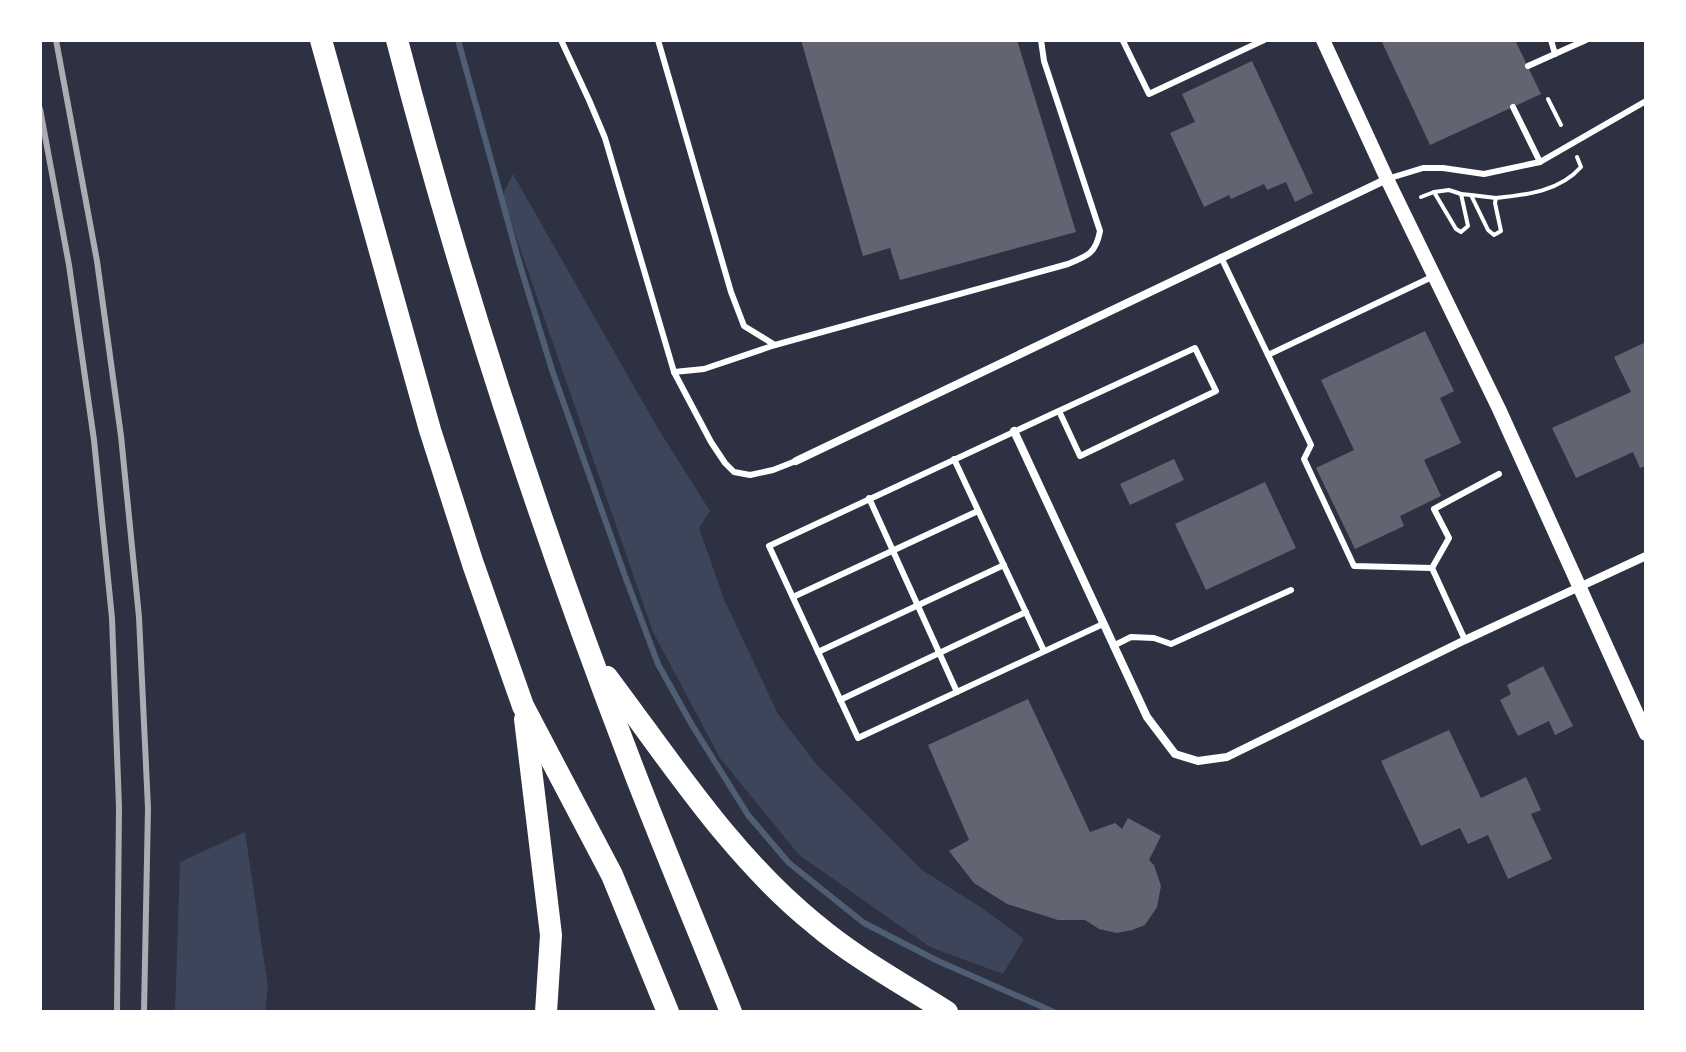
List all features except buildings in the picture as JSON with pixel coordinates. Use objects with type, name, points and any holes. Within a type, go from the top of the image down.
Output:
[{"type":"highway","points":[[321,40],[430,430],[523,706],[612,875],[668,1012]]},
{"type":"highway","points":[[397,40],[496,382],[634,770],[731,1012]]},
{"type":"highway","points":[[592,657],[716,822],[765,879],[815,925],[947,1012]]},
{"type":"highway","points":[[523,706],[551,935],[546,1012]]},
{"type":"street","points":[[1323,40],[1499,409],[1646,734]]},
{"type":"street","points":[[796,461],[1387,179]]},
{"type":"street","points":[[1014,431],[1147,717],[1175,754],[1198,761],[1227,757],[1465,640],[1646,556]]},
{"type":"lane","points":[[561,40],[605,138],[674,372],[711,442],[734,472],[750,475],[796,461]]},
{"type":"lane","points":[[658,40],[731,292],[744,326],[775,345]]},
{"type":"lane","points":[[674,372],[704,369],[775,345],[1054,268],[1089,255],[1097,244],[1100,231],[1044,61],[1041,40]]},
{"type":"lane","points":[[1125,40],[1149,94],[1263,40]]},
{"type":"lane","points":[[1551,40],[1555,54]]},
{"type":"lane","points":[[1528,66],[1586,40]]},
{"type":"lane","points":[[1387,179],[1423,168],[1484,174],[1540,162],[1646,101]]},
{"type":"lane","points":[[1513,107],[1540,162]]},
{"type":"lane","points":[[1221,257],[1311,445],[1304,459],[1354,566],[1432,568]]},
{"type":"lane","points":[[1268,355],[1434,276]]},
{"type":"lane","points":[[1059,411],[1080,456],[1216,391],[1195,348],[869,498],[769,546],[858,738],[1103,624]]},
{"type":"lane","points":[[954,459],[1044,651]]},
{"type":"lane","points":[[1432,568],[1449,538],[1434,509],[1499,474]]},
{"type":"lane","points":[[869,498],[957,692]]},
{"type":"lane","points":[[793,597],[978,511]]},
{"type":"lane","points":[[818,652],[1004,565]]},
{"type":"lane","points":[[1432,568],[1465,640]]},
{"type":"lane","points":[[1113,646],[1131,637],[1154,638],[1171,644],[1291,590]]},
{"type":"lane","points":[[840,700],[1026,612]]},
{"type":"path","points":[[1548,99],[1561,125]]},
{"type":"path","points":[[1421,197],[1449,190],[1496,198],[1532,194],[1573,176],[1581,167],[1577,157]]},
{"type":"path","points":[[1434,192],[1456,229],[1461,232],[1468,226],[1461,194]]},
{"type":"path","points":[[1471,195],[1488,230],[1494,235],[1501,231],[1496,198]]},
{"type":"shaded area","points":[[513,174],[657,427],[710,511],[699,528],[724,599],[778,714],[817,765],[922,870],[1024,939],[1003,974],[930,947],[799,855],[720,758],[653,632],[502,196]]},
{"type":"shaded area","points":[[245,832],[268,987],[265,1012],[175,1012],[180,862]]},
{"type":"waterway","points":[[458,40],[552,370],[658,664],[692,725],[748,815],[789,863],[864,923],[938,961],[1054,1012]]},
{"type":"railway","points":[[56,40],[97,261],[121,436],[139,617],[148,808],[144,1012]]},
{"type":"railway","points":[[40,109],[69,265],[94,440],[112,618],[119,807],[117,1012]]}]
